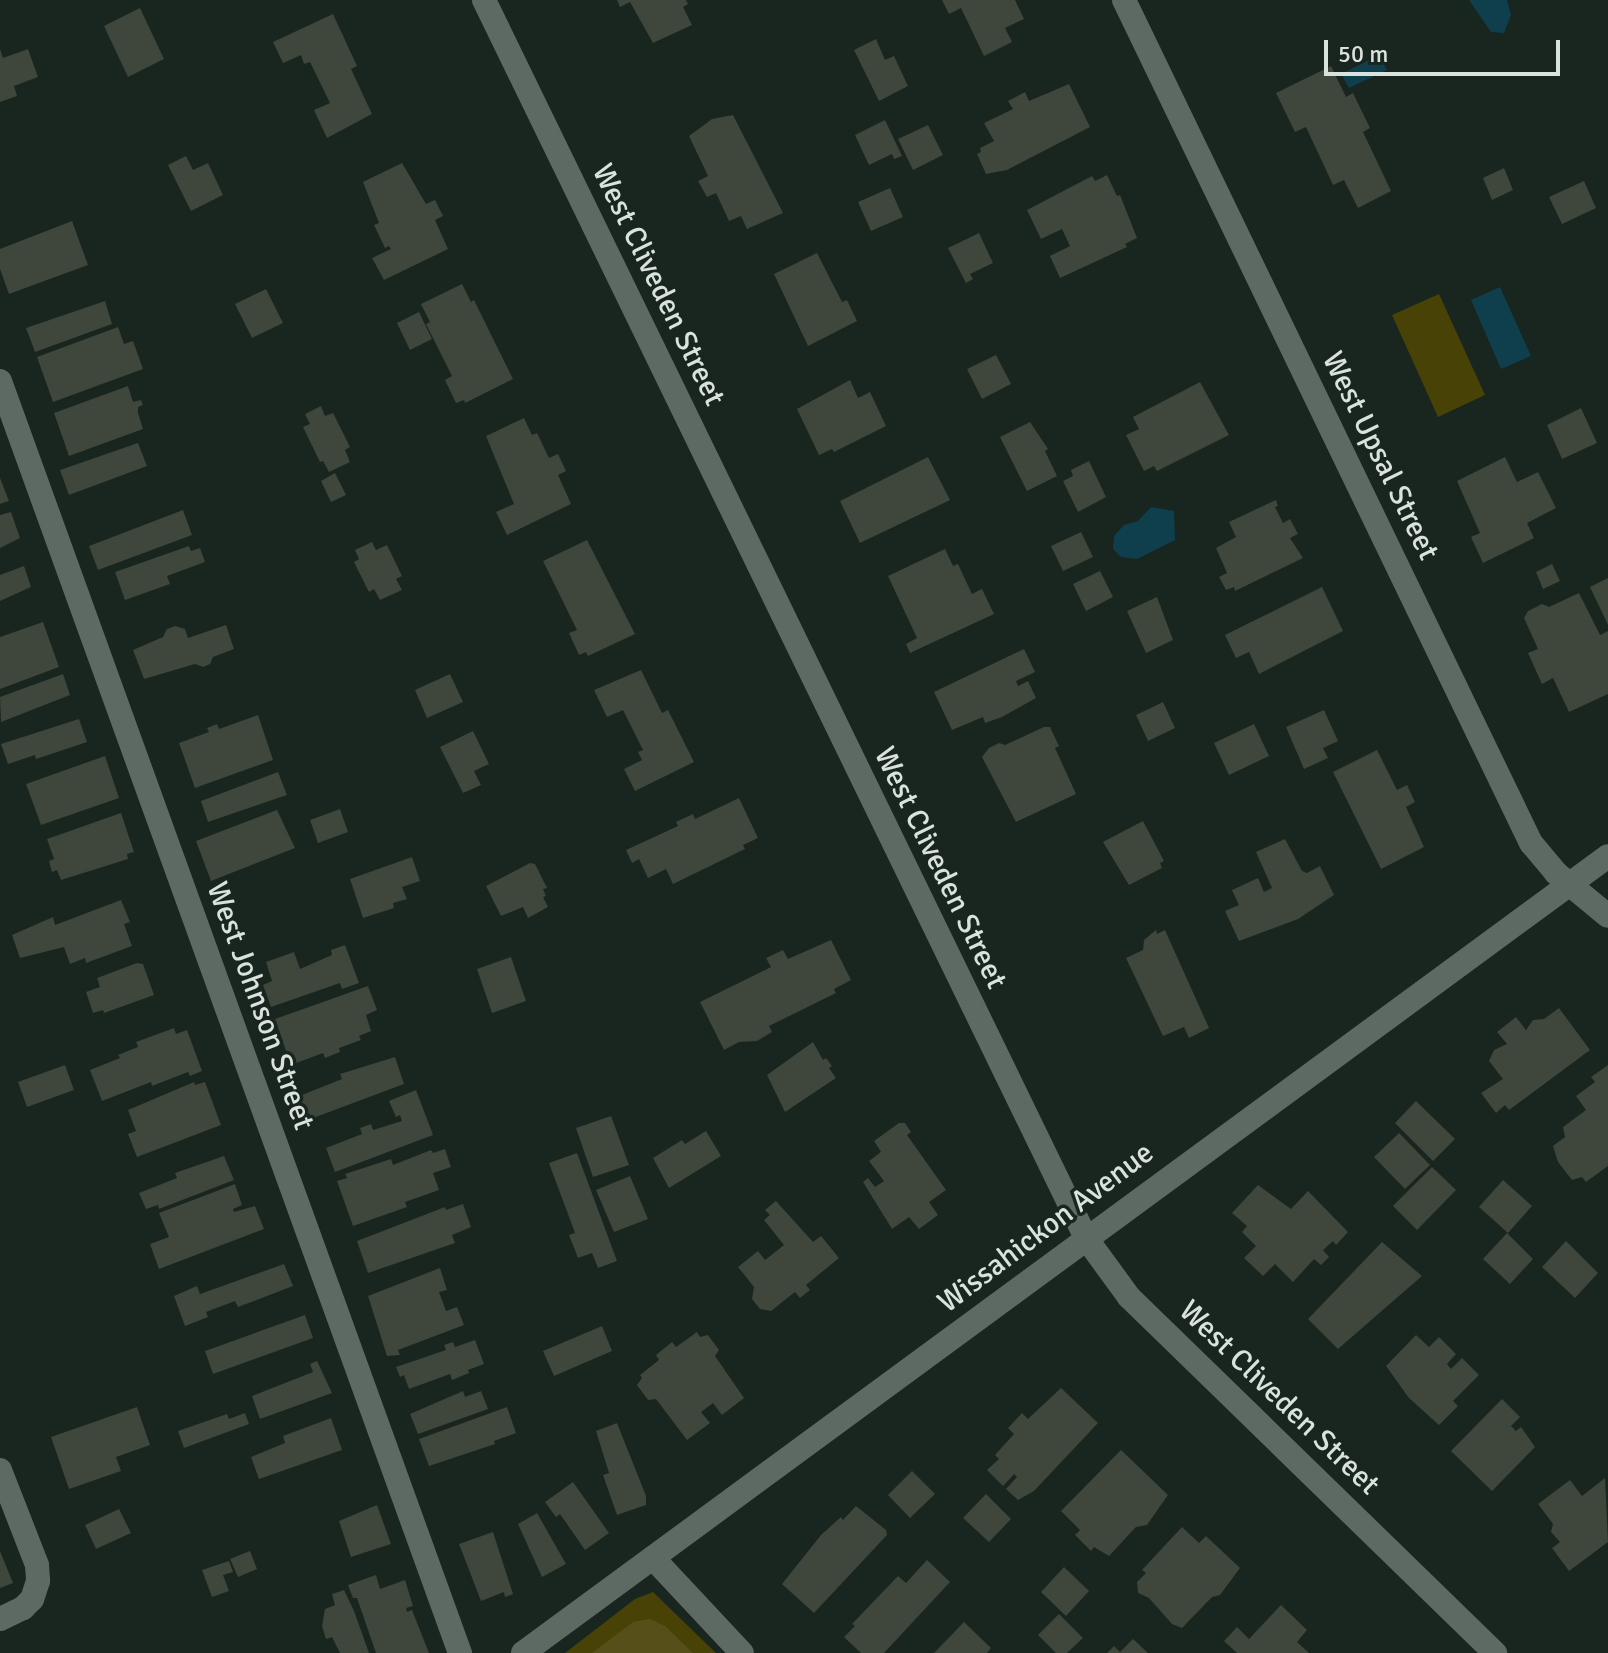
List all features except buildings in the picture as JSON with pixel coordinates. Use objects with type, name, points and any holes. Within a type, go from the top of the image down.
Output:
[{"type":"street","name":"West Cliveden Street","points":[[484,0],[1086,1238],[1129,1297],[1495,1653]]},
{"type":"street","name":"West Upsal Street","points":[[1124,0],[1531,843],[1540,857],[1608,916]]},
{"type":"street","name":"West Johnson Street","points":[[0,381],[460,1653]]},
{"type":"street","name":"Wissahickon Avenue","points":[[523,1653],[1608,856]]},
{"type":"street","points":[[0,1470],[37,1565],[38,1581],[32,1599],[23,1608],[0,1619]]},
{"type":"street","points":[[653,1558],[742,1653]]},
{"type":"shaded area","points":[[1439,294],[1485,395],[1438,417],[1392,315]]},
{"type":"shaded area","points":[[653,1592],[716,1653],[565,1653],[635,1599]]},
{"type":"shaded area","points":[[650,1619],[665,1626],[693,1653],[592,1653],[633,1622]]},
{"type":"water","points":[[1469,0],[1507,0],[1511,15],[1504,33],[1491,32]]},
{"type":"water","points":[[1379,55],[1387,70],[1349,88],[1341,74]]},
{"type":"water","points":[[1500,287],[1531,356],[1501,369],[1471,300]]},
{"type":"water","points":[[1151,507],[1174,511],[1175,540],[1137,559],[1121,557],[1113,549],[1114,536],[1124,525],[1138,521]]}]
